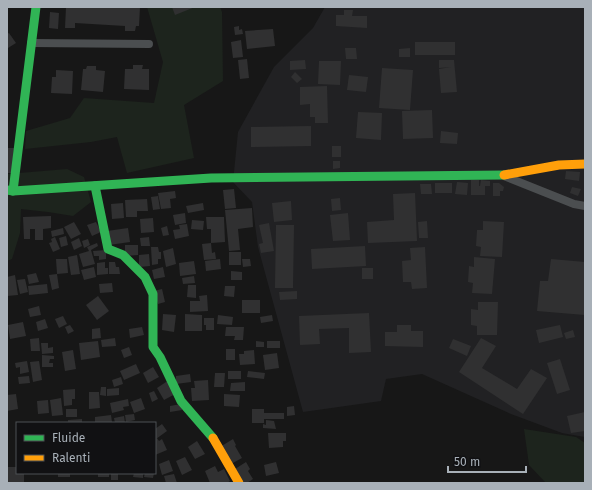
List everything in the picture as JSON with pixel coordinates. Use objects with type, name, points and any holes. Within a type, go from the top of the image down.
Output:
[{"type":"street","points":[[36,7],[10,191],[211,178],[501,175],[559,165],[585,164]]},
{"type":"street","points":[[32,42],[149,44]]},
{"type":"street","points":[[501,175],[574,204],[585,206]]},
{"type":"street","points":[[95,186],[108,249],[122,255],[132,262],[145,277],[153,294],[153,347],[160,357],[181,401],[216,442],[239,483]]},
{"type":"shaded area","points":[[147,7],[220,7],[222,12],[223,81],[184,105],[194,158],[127,173],[117,137],[91,142],[25,149],[26,131],[70,118],[84,98],[154,103],[163,62]]},
{"type":"shaded area","points":[[325,7],[585,7],[585,437],[562,433],[511,414],[422,374],[386,379],[381,401],[303,412],[258,247],[252,202],[233,182],[238,132],[274,67],[313,28]]},
{"type":"shaded area","points":[[67,169],[84,177],[91,202],[73,216],[21,209],[20,233],[12,259],[7,261],[7,174]]},
{"type":"shaded area","points":[[524,429],[576,437],[585,443],[585,483],[546,483],[529,465]]},
{"type":"building","points":[[66,7],[140,7],[139,26],[136,26],[135,31],[125,31],[125,26],[75,23],[75,28],[65,28]]},
{"type":"building","points":[[172,7],[195,7],[175,15]]},
{"type":"building","points":[[344,10],[353,10],[352,16],[367,16],[367,28],[336,26],[336,15],[344,15]]},
{"type":"building","points":[[50,12],[59,13],[58,29],[49,28]]},
{"type":"building","points":[[239,26],[239,30],[242,29],[243,34],[235,35],[234,27]]},
{"type":"building","points":[[273,29],[275,46],[247,49],[245,31]]},
{"type":"building","points":[[9,33],[16,43],[8,48],[7,34]]},
{"type":"building","points":[[241,40],[243,57],[233,58],[231,42]]},
{"type":"building","points":[[415,42],[455,42],[455,55],[415,55]]},
{"type":"building","points":[[345,48],[356,48],[357,59],[346,59]]},
{"type":"building","points":[[410,48],[410,57],[399,57],[399,49]]},
{"type":"building","points":[[247,59],[249,78],[240,79],[238,60]]},
{"type":"building","points":[[305,60],[306,69],[290,70],[290,61]]},
{"type":"building","points":[[439,60],[454,60],[457,92],[441,93],[439,69],[451,67],[439,68]]},
{"type":"building","points":[[319,61],[341,61],[340,85],[318,84]]},
{"type":"building","points":[[133,65],[143,65],[142,69],[149,69],[149,90],[124,89],[125,69],[133,69]]},
{"type":"building","points":[[87,66],[96,66],[96,70],[105,71],[103,92],[81,90],[83,69],[86,69]]},
{"type":"building","points":[[382,68],[413,70],[410,110],[379,108]]},
{"type":"building","points":[[56,70],[73,71],[72,94],[51,93],[52,77],[56,77]]},
{"type":"building","points":[[295,72],[302,79],[297,83],[291,77]]},
{"type":"building","points":[[349,75],[368,77],[366,92],[347,90]]},
{"type":"building","points":[[327,86],[328,123],[315,123],[315,117],[310,117],[310,104],[300,105],[300,87]]},
{"type":"building","points":[[432,110],[433,138],[403,139],[402,111]]},
{"type":"building","points":[[358,112],[382,113],[381,140],[356,138]]},
{"type":"building","points":[[311,126],[311,146],[251,147],[251,127]]},
{"type":"building","points":[[441,131],[458,133],[457,144],[440,143]]},
{"type":"building","points":[[332,146],[341,146],[341,157],[332,157]]},
{"type":"building","points":[[7,148],[14,148],[12,173],[7,173]]},
{"type":"building","points":[[333,161],[340,161],[340,168],[333,169]]},
{"type":"building","points":[[566,171],[580,172],[579,181],[565,179]]},
{"type":"building","points":[[471,180],[479,180],[479,186],[485,186],[485,195],[471,195]]},
{"type":"building","points":[[481,180],[490,181],[490,186],[480,186]]},
{"type":"building","points":[[457,182],[468,183],[467,195],[455,194]]},
{"type":"building","points":[[435,183],[452,183],[452,193],[435,193]]},
{"type":"building","points":[[493,183],[499,183],[504,187],[503,191],[500,191],[500,196],[493,196]]},
{"type":"building","points":[[420,184],[431,184],[432,194],[421,194]]},
{"type":"building","points":[[572,187],[581,189],[578,196],[570,193]]},
{"type":"building","points":[[234,189],[236,208],[225,209],[223,190]]},
{"type":"building","points":[[175,191],[176,198],[170,199],[171,208],[161,209],[158,193]]},
{"type":"building","points":[[415,193],[417,241],[368,243],[367,222],[394,220],[393,194]]},
{"type":"building","points":[[158,196],[160,209],[153,210],[151,197]]},
{"type":"building","points":[[340,198],[341,210],[332,211],[331,199]]},
{"type":"building","points":[[147,199],[148,211],[137,211],[137,217],[126,217],[125,200]]},
{"type":"building","points":[[291,201],[292,220],[274,222],[272,203]]},
{"type":"building","points":[[123,203],[124,218],[112,219],[111,204]]},
{"type":"building","points":[[203,203],[204,210],[188,213],[186,206]]},
{"type":"building","points":[[252,208],[253,227],[238,229],[240,250],[229,251],[225,210]]},
{"type":"building","points":[[185,213],[186,223],[175,225],[173,215]]},
{"type":"building","points":[[348,213],[350,240],[333,241],[330,215]]},
{"type":"building","points":[[51,216],[51,228],[43,229],[43,240],[35,240],[35,229],[30,229],[30,239],[24,239],[23,217]]},
{"type":"building","points":[[206,217],[224,217],[225,242],[211,243],[211,229],[207,229]]},
{"type":"building","points":[[153,218],[154,232],[141,233],[140,219]]},
{"type":"building","points":[[192,220],[204,221],[203,230],[191,229]]},
{"type":"building","points":[[427,221],[428,238],[419,238],[418,222]]},
{"type":"building","points":[[483,221],[504,222],[502,257],[480,256],[481,247],[476,246],[477,230],[483,230]]},
{"type":"building","points":[[74,222],[81,234],[71,239],[64,227]]},
{"type":"building","points":[[96,222],[101,232],[92,236],[87,225]]},
{"type":"building","points":[[269,223],[274,251],[261,253],[259,244],[263,243],[259,225]]},
{"type":"building","points":[[187,224],[189,236],[175,239],[173,230],[180,229],[179,225]]},
{"type":"building","points":[[276,225],[294,225],[293,288],[275,288]]},
{"type":"building","points":[[167,226],[169,235],[163,236],[161,228]]},
{"type":"building","points":[[63,228],[64,234],[52,237],[51,231]]},
{"type":"building","points":[[128,228],[130,242],[109,245],[107,231]]},
{"type":"building","points":[[66,236],[68,245],[61,247],[59,238]]},
{"type":"building","points":[[55,237],[60,249],[53,252],[49,243],[52,242],[51,239]]},
{"type":"building","points":[[149,237],[150,246],[141,246],[140,238]]},
{"type":"building","points":[[79,238],[82,246],[74,250],[71,242]]},
{"type":"building","points":[[88,239],[90,245],[84,248],[82,241]]},
{"type":"building","points":[[97,243],[98,246],[91,250],[95,264],[83,267],[79,254],[89,251],[87,247]]},
{"type":"building","points":[[211,243],[212,253],[215,252],[216,259],[204,260],[202,244]]},
{"type":"building","points":[[125,245],[138,245],[138,255],[125,256]]},
{"type":"building","points":[[365,246],[366,266],[312,269],[311,249]]},
{"type":"building","points":[[151,247],[158,247],[159,252],[161,252],[161,259],[158,259],[158,264],[152,265]]},
{"type":"building","points":[[425,247],[427,288],[412,289],[411,282],[403,282],[402,261],[411,260],[410,248]]},
{"type":"building","points":[[173,248],[176,264],[166,267],[163,251]]},
{"type":"building","points":[[106,250],[106,259],[99,260],[99,256],[94,256],[93,251]]},
{"type":"building","points":[[229,252],[241,252],[241,265],[229,265]]},
{"type":"building","points":[[149,254],[150,266],[139,267],[139,255]]},
{"type":"building","points":[[77,255],[80,274],[71,275],[68,257]]},
{"type":"building","points":[[474,257],[495,259],[492,294],[472,293],[473,283],[468,282],[469,266],[474,267]]},
{"type":"building","points":[[56,259],[67,259],[68,273],[57,274]]},
{"type":"building","points":[[220,259],[221,269],[206,271],[205,261]]},
{"type":"building","points":[[242,259],[250,259],[251,266],[243,267]]},
{"type":"building","points":[[551,259],[585,262],[585,315],[537,311],[540,281],[548,281]]},
{"type":"building","points":[[194,261],[196,274],[180,276],[179,263]]},
{"type":"building","points":[[105,262],[105,268],[108,268],[108,274],[97,275],[97,263]]},
{"type":"building","points":[[109,262],[115,262],[116,267],[119,267],[120,274],[109,274]]},
{"type":"building","points":[[94,267],[96,277],[84,280],[81,270]]},
{"type":"building","points":[[163,267],[165,277],[154,279],[152,270]]},
{"type":"building","points":[[362,268],[373,268],[373,279],[362,279]]},
{"type":"building","points":[[231,271],[242,272],[242,280],[231,280]]},
{"type":"building","points":[[36,273],[39,282],[29,284],[27,275]]},
{"type":"building","points":[[57,274],[59,288],[52,290],[49,275]]},
{"type":"building","points":[[15,275],[18,295],[7,296],[7,277]]},
{"type":"building","points":[[194,276],[195,283],[183,284],[182,278]]},
{"type":"building","points":[[25,279],[28,292],[20,294],[17,280]]},
{"type":"building","points":[[112,283],[113,292],[100,293],[99,284]]},
{"type":"building","points":[[47,284],[48,293],[29,295],[28,286]]},
{"type":"building","points":[[188,285],[196,285],[196,298],[187,297]]},
{"type":"building","points":[[225,286],[235,286],[234,297],[224,296]]},
{"type":"building","points":[[162,289],[165,302],[158,304],[154,291]]},
{"type":"building","points":[[297,291],[297,299],[280,300],[279,292]]},
{"type":"building","points":[[207,295],[208,311],[190,312],[190,301],[200,301],[199,296]]},
{"type":"building","points":[[98,296],[109,311],[97,320],[86,305]]},
{"type":"building","points":[[242,300],[260,300],[260,313],[242,313]]},
{"type":"building","points":[[478,302],[498,302],[497,335],[477,335],[477,326],[471,325],[471,309],[478,310]]},
{"type":"building","points":[[39,306],[41,315],[30,317],[28,309]]},
{"type":"building","points":[[369,313],[371,352],[349,353],[349,328],[319,329],[320,344],[300,345],[299,316]]},
{"type":"building","points":[[163,314],[176,315],[174,332],[162,330]]},
{"type":"building","points":[[185,314],[202,315],[202,331],[185,331]]},
{"type":"building","points":[[218,315],[233,317],[232,325],[217,324]]},
{"type":"building","points":[[272,315],[273,321],[261,323],[260,317]]},
{"type":"building","points":[[63,316],[67,324],[59,328],[55,319]]},
{"type":"building","points":[[204,318],[214,318],[214,330],[206,330]]},
{"type":"building","points":[[45,319],[48,328],[38,331],[36,322]]},
{"type":"building","points":[[23,322],[26,336],[10,339],[8,325]]},
{"type":"building","points":[[70,325],[74,331],[68,334],[65,327]]},
{"type":"building","points":[[397,325],[411,325],[411,331],[423,331],[423,347],[385,346],[385,332],[397,332]]},
{"type":"building","points":[[560,325],[563,337],[539,343],[536,330]]},
{"type":"building","points":[[142,327],[144,335],[130,338],[129,329]]},
{"type":"building","points":[[226,327],[244,327],[243,340],[234,340],[235,336],[225,336]]},
{"type":"building","points":[[100,328],[101,338],[92,339],[92,329]]},
{"type":"building","points":[[573,330],[575,337],[566,339],[564,333]]},
{"type":"building","points":[[39,338],[40,351],[31,351],[30,339]]},
{"type":"building","points":[[115,338],[116,346],[102,347],[101,340]]},
{"type":"building","points":[[481,338],[496,346],[482,368],[517,389],[531,369],[547,378],[523,414],[459,372]]},
{"type":"building","points":[[453,339],[471,346],[467,356],[449,348]]},
{"type":"building","points":[[98,341],[100,357],[81,360],[79,343]]},
{"type":"building","points":[[256,341],[264,342],[264,347],[256,347]]},
{"type":"building","points":[[267,341],[280,341],[280,348],[267,348]]},
{"type":"building","points":[[41,343],[48,343],[48,348],[53,347],[53,353],[42,354]]},
{"type":"building","points":[[129,347],[132,355],[124,358],[121,350]]},
{"type":"building","points":[[226,349],[235,349],[235,360],[226,360]]},
{"type":"building","points":[[73,350],[76,369],[65,371],[62,352]]},
{"type":"building","points":[[254,350],[255,364],[240,365],[239,354],[244,354],[244,351]]},
{"type":"building","points":[[277,353],[279,368],[265,370],[263,355]]},
{"type":"building","points":[[42,355],[54,356],[54,359],[50,359],[49,363],[53,363],[53,367],[42,367]]},
{"type":"building","points":[[560,359],[570,390],[557,394],[547,363]]},
{"type":"building","points":[[27,361],[29,372],[20,374],[20,367],[16,368],[15,363]]},
{"type":"building","points":[[39,361],[42,380],[33,382],[30,362]]},
{"type":"building","points":[[136,364],[140,373],[124,380],[120,371]]},
{"type":"building","points":[[153,367],[159,377],[148,383],[143,373]]},
{"type":"building","points":[[228,371],[241,371],[241,379],[228,379]]},
{"type":"building","points":[[248,371],[265,373],[264,379],[247,377]]},
{"type":"building","points":[[215,373],[225,373],[224,387],[214,387]]},
{"type":"building","points":[[190,374],[191,382],[176,384],[176,376]]},
{"type":"building","points":[[29,376],[30,383],[19,384],[18,377]]},
{"type":"building","points":[[121,377],[123,384],[114,387],[112,380]]},
{"type":"building","points":[[169,380],[177,393],[164,400],[157,388]]},
{"type":"building","points":[[208,380],[209,400],[192,401],[191,388],[195,388],[194,381]]},
{"type":"building","points":[[245,382],[245,391],[230,391],[231,383]]},
{"type":"building","points":[[101,387],[106,387],[106,396],[100,395]]},
{"type":"building","points":[[119,388],[119,395],[107,396],[107,389]]},
{"type":"building","points":[[75,389],[75,399],[72,399],[72,405],[64,406],[63,390]]},
{"type":"building","points":[[154,391],[158,399],[152,402],[149,393]]},
{"type":"building","points":[[89,392],[99,392],[100,408],[89,409]]},
{"type":"building","points":[[16,394],[18,409],[7,411],[7,395]]},
{"type":"building","points":[[224,394],[240,395],[239,407],[224,406]]},
{"type":"building","points":[[61,398],[63,415],[52,416],[50,400]]},
{"type":"building","points":[[141,398],[145,409],[134,413],[130,402]]},
{"type":"building","points":[[128,399],[129,406],[123,407],[124,410],[112,413],[110,403]]},
{"type":"building","points":[[48,400],[49,413],[38,414],[37,401]]},
{"type":"building","points":[[181,404],[182,410],[170,412],[170,406]]},
{"type":"building","points":[[294,406],[295,415],[287,416],[287,407]]},
{"type":"building","points":[[66,409],[77,409],[77,417],[66,417]]},
{"type":"building","points":[[252,409],[264,409],[264,413],[284,413],[284,419],[264,419],[264,423],[252,423]]},
{"type":"building","points":[[585,412],[585,431],[571,433],[567,416]]},
{"type":"building","points":[[134,414],[135,420],[126,422],[125,415]]},
{"type":"building","points":[[111,415],[112,422],[95,422],[95,417]]},
{"type":"building","points":[[124,416],[125,422],[115,422],[114,418]]},
{"type":"building","points":[[82,419],[82,422],[68,422],[68,420]]},
{"type":"building","points":[[266,420],[274,421],[276,429],[263,428],[263,424],[266,425]]},
{"type":"building","points":[[162,424],[167,431],[156,439],[156,428]]},
{"type":"building","points":[[268,433],[286,433],[286,441],[283,441],[283,447],[269,448]]},
{"type":"building","points":[[156,438],[159,441],[162,439],[167,450],[156,455]]},
{"type":"building","points":[[233,439],[242,458],[231,464],[220,447]]},
{"type":"building","points":[[197,441],[205,454],[195,459],[188,447]]},
{"type":"building","points":[[185,457],[192,470],[182,475],[176,461]]},
{"type":"building","points":[[169,460],[173,471],[162,475],[159,464]]},
{"type":"building","points":[[246,462],[250,469],[248,471],[253,479],[247,483],[243,483],[235,469]]},
{"type":"building","points":[[276,462],[279,473],[266,476],[264,465]]},
{"type":"building","points":[[215,466],[218,472],[224,469],[230,481],[227,483],[210,483],[205,471]]},
{"type":"building","points":[[7,467],[16,467],[16,474],[24,474],[24,483],[7,483]]},
{"type":"building","points":[[58,474],[70,474],[70,477],[58,477]]},
{"type":"building","points":[[98,474],[109,474],[109,477],[98,477]]},
{"type":"building","points":[[111,474],[118,474],[118,480],[111,480]]},
{"type":"building","points":[[134,474],[143,474],[143,478],[133,477]]},
{"type":"building","points":[[145,474],[154,474],[153,478],[144,477]]},
{"type":"building","points":[[174,474],[177,483],[166,483],[164,476]]},
{"type":"traffic: fast","points":[[13,191],[36,7]]},
{"type":"traffic: fast","points":[[7,190],[13,191],[211,178],[504,175]]},
{"type":"traffic: fast","points":[[95,186],[108,249],[123,255],[145,277],[153,294],[153,347],[160,357],[181,401],[213,438]]},
{"type":"traffic: slow","points":[[504,175],[559,165],[585,164]]},
{"type":"traffic: slow","points":[[213,438],[239,483]]}]
